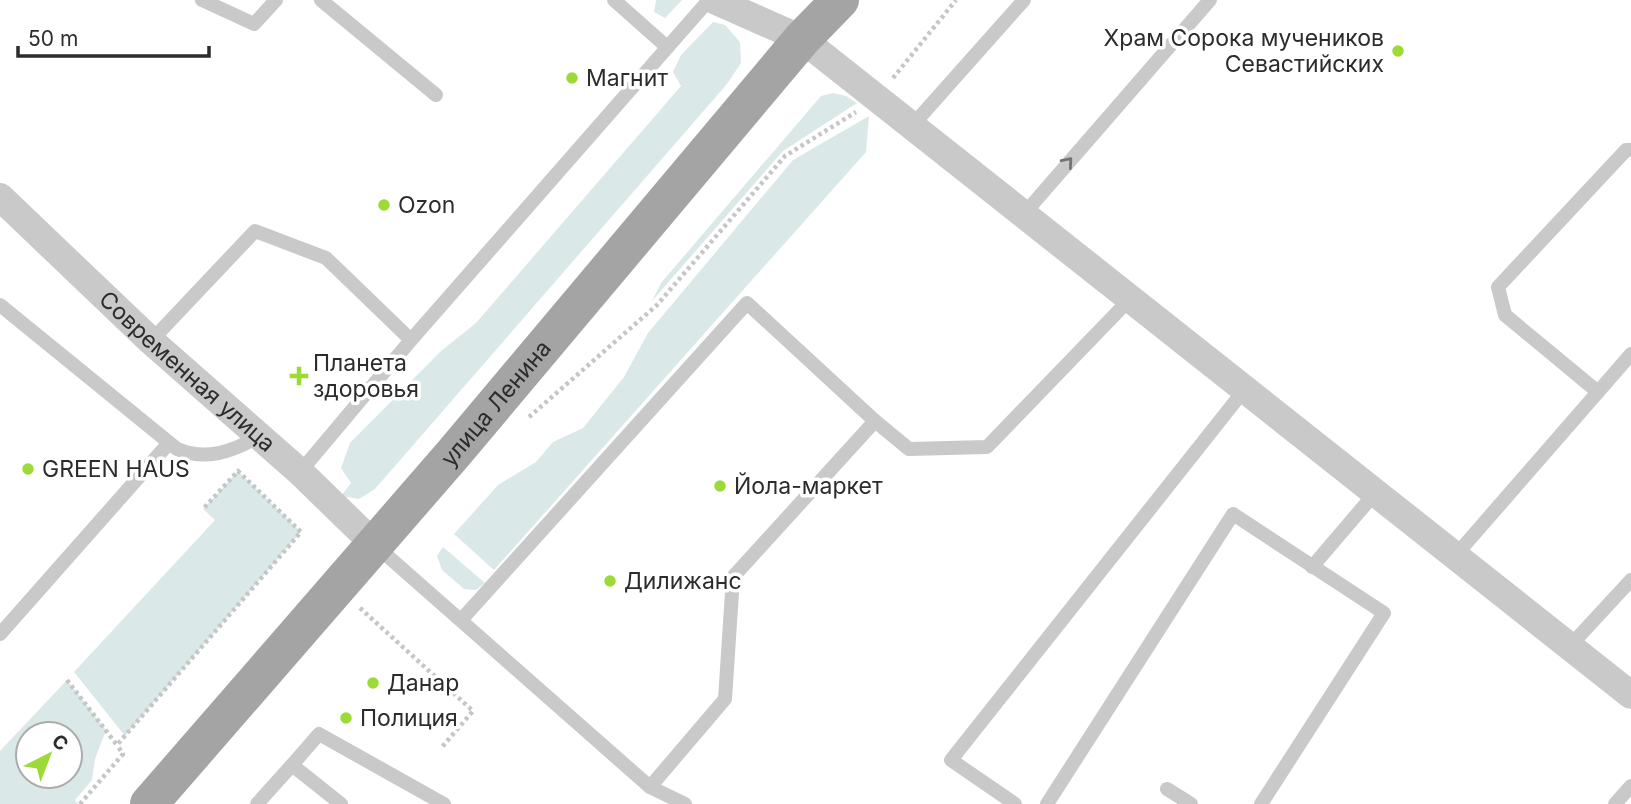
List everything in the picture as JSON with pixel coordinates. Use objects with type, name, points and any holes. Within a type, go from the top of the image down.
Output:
[{"type":"main road","name":"улица Ленина","points":[[158,799],[802,39],[840,0]]},
{"type":"street","points":[[711,0],[802,39],[1631,695]]},
{"type":"street","name":"Современная улица","points":[[0,197],[151,341],[300,472],[374,544]]},
{"type":"lane","points":[[202,0],[254,24],[276,0]]},
{"type":"lane","points":[[321,0],[436,95]]},
{"type":"lane","points":[[614,0],[667,47]]},
{"type":"lane","points":[[300,472],[411,340],[711,0]]},
{"type":"lane","points":[[911,127],[1024,0]]},
{"type":"lane","points":[[1024,214],[1210,0]]},
{"type":"lane","points":[[1598,392],[1506,314],[1498,287],[1626,150],[1631,150]]},
{"type":"lane","points":[[151,341],[255,231],[326,258],[411,340]]},
{"type":"lane","points":[[462,619],[747,303],[909,449],[987,447],[1130,299]]},
{"type":"lane","points":[[0,306],[169,443],[194,456],[213,455],[239,448],[258,437]]},
{"type":"lane","points":[[1456,555],[1631,354]]},
{"type":"lane","points":[[1015,804],[951,760],[1245,389]]},
{"type":"lane","points":[[650,787],[725,699],[733,578],[875,421]]},
{"type":"lane","points":[[0,634],[169,443]]},
{"type":"lane","points":[[1312,567],[1376,492]]},
{"type":"lane","points":[[1047,804],[1233,514],[1384,613],[1261,804]]},
{"type":"lane","points":[[374,544],[650,787],[685,804]]},
{"type":"lane","points":[[1570,646],[1631,580]]},
{"type":"lane","points":[[257,804],[319,734],[444,804]]},
{"type":"lane","points":[[292,765],[341,804]]},
{"type":"lane","points":[[1615,804],[1631,786]]},
{"type":"lane","points":[[1167,789],[1191,804]]},
{"type":"path","points":[[521,424],[657,305],[785,156],[877,99],[956,0]]},
{"type":"path","points":[[117,745],[302,532],[238,471],[203,509]]},
{"type":"path","points":[[359,607],[473,710],[442,747]]},
{"type":"path","points":[[66,680],[123,754],[80,804]]},
{"type":"shaded area","points":[[656,0],[682,0],[665,18],[654,12]]},
{"type":"shaded area","points":[[713,22],[725,25],[740,42],[741,63],[727,84],[375,489],[359,499],[341,496],[351,483],[341,468],[350,443],[441,351],[476,323],[681,86],[673,72],[681,55]]},
{"type":"shaded area","points":[[833,93],[846,96],[857,103],[783,151],[652,301],[661,283],[821,96]]},
{"type":"shaded area","points":[[869,116],[866,152],[494,570],[454,534],[498,485],[536,462],[553,442],[583,428],[624,377],[648,333],[793,160]]},
{"type":"shaded area","points":[[238,471],[301,532],[125,736],[74,672],[215,520],[203,509]]},
{"type":"shaded area","points":[[443,547],[485,583],[476,590],[464,589],[442,570],[437,556]]},
{"type":"shaded area","points":[[67,680],[106,730],[95,759],[92,780],[84,789],[84,720],[29,720]]},
{"type":"shaded area","points":[[14,736],[14,790],[84,790],[75,800],[78,804],[0,804],[0,751]]},
{"type":"place","name":"Храм Сорока мучеников Севастийских","points":[[1398,51]]},
{"type":"place","name":"Магнит","points":[[572,78]]},
{"type":"place","name":"Ozon","points":[[384,205]]},
{"type":"place","name":"Планета здоровья","points":[[299,376]]},
{"type":"place","name":"GREEN HAUS","points":[[28,469]]},
{"type":"place","name":"Йола-маркет","points":[[720,486]]},
{"type":"place","name":"Дилижанс","points":[[610,581]]},
{"type":"place","name":"Данар","points":[[373,683]]},
{"type":"place","name":"Полиция","points":[[346,718]]}]
